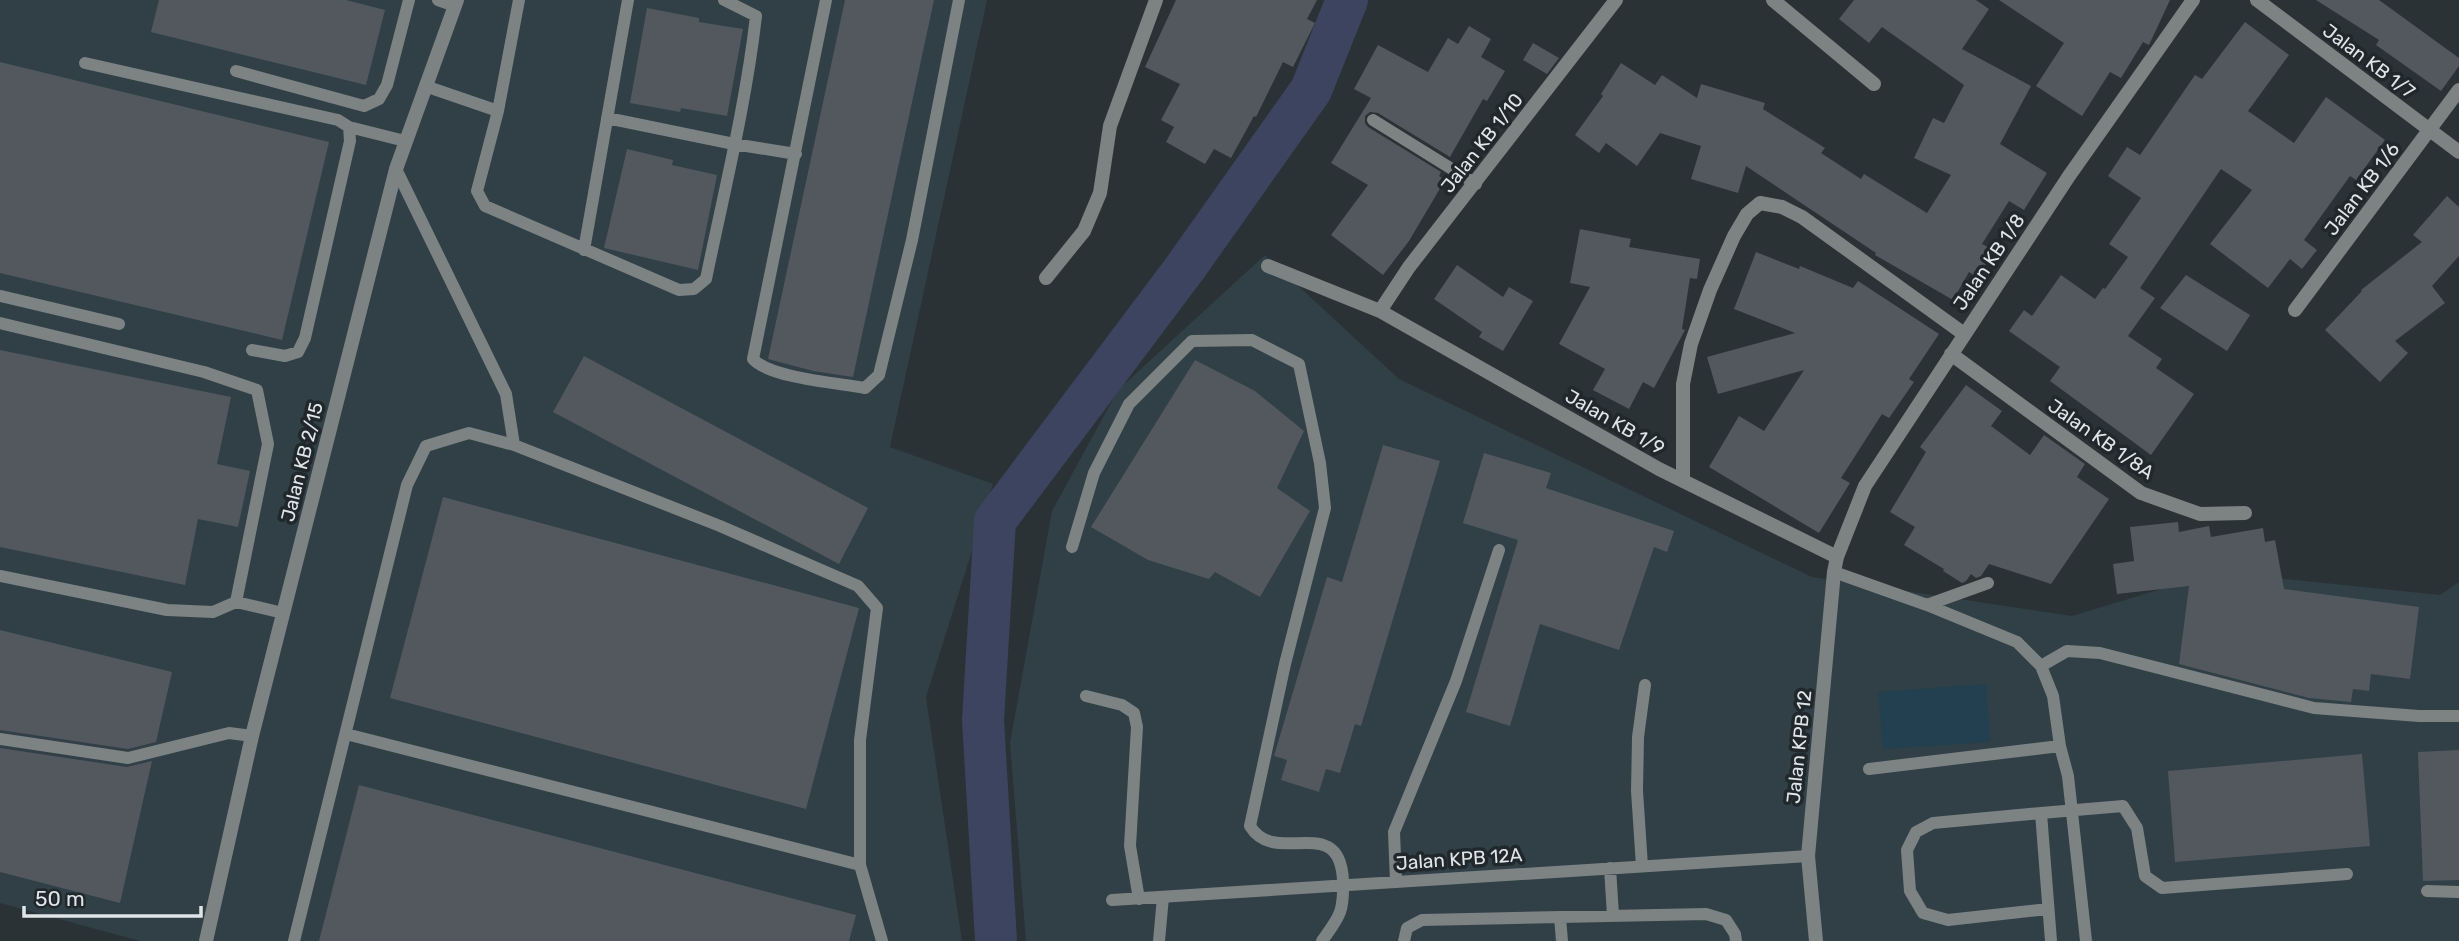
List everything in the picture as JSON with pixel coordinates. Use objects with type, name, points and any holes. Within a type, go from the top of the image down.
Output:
[{"type":"street","points":[[1046,278],[1083,231],[1100,194],[1110,126],[1156,0]]},
{"type":"street","name":"Jalan KB 1/10","points":[[1380,311],[1409,267],[1616,0]]},
{"type":"street","points":[[1773,0],[1874,84]]},
{"type":"street","name":"Jalan KB 1/8","points":[[1835,564],[1864,486],[2069,176],[2193,0]]},
{"type":"street","name":"Jalan KB 1/7","points":[[2257,0],[2459,152]]},
{"type":"street","name":"Jalan KB 2/15","points":[[206,941],[252,736],[396,169],[456,3]]},
{"type":"street","name":"Jalan KB 1/6","points":[[2295,310],[2459,90]]},
{"type":"street","points":[[1683,481],[1683,384],[1691,344],[1710,289],[1734,236],[1747,214],[1760,203],[1782,207],[1802,216],[1964,334]]},
{"type":"street","name":"Jalan KB 1/9","points":[[1268,265],[1380,311],[1835,564]]},
{"type":"street","name":"Jalan KB 1/8A","points":[[1951,354],[2141,493],[2200,514],[2245,513]]},
{"type":"street","name":"Jalan KPB 12","points":[[1816,941],[1808,856],[1835,564]]},
{"type":"lane","points":[[236,71],[364,106],[379,99],[387,85],[409,0]]},
{"type":"lane","points":[[438,0],[456,3]]},
{"type":"lane","points":[[517,0],[498,111],[477,191],[485,206],[679,290],[694,289],[706,279],[752,51],[756,16],[724,0]]},
{"type":"lane","points":[[584,250],[628,0]]},
{"type":"lane","points":[[826,0],[753,359],[759,365],[775,372],[865,388],[879,374],[912,240],[959,0]]},
{"type":"lane","points":[[85,63],[338,120],[349,127],[405,141]]},
{"type":"lane","points":[[425,86],[498,111]]},
{"type":"lane","points":[[607,118],[796,154]]},
{"type":"lane","points":[[1373,120],[1476,184]]},
{"type":"lane","points":[[252,350],[285,356],[298,352],[305,338],[350,141],[349,127]]},
{"type":"lane","points":[[396,169],[506,394],[514,445]]},
{"type":"lane","points":[[1,296],[120,324]]},
{"type":"lane","points":[[0,323],[204,372],[257,390],[268,444],[236,602]]},
{"type":"lane","points":[[1072,547],[1094,473],[1129,404],[1192,341],[1252,341],[1299,364],[1320,463],[1325,508],[1286,664],[1250,826],[1257,837],[1271,843],[1320,843],[1333,850],[1342,861],[1342,913],[1322,941]]},
{"type":"lane","points":[[294,941],[407,485],[426,446],[469,433],[514,445],[720,526],[858,586],[877,608],[860,740],[860,865],[882,941]]},
{"type":"lane","points":[[1396,882],[1394,832],[1456,681],[1499,550]]},
{"type":"lane","name":"Jalan KB 1/9","points":[[1835,564],[1927,606],[2017,642],[2041,666]]},
{"type":"lane","points":[[0,576],[167,610],[212,612],[236,602],[283,613]]},
{"type":"lane","points":[[1927,606],[1988,583]]},
{"type":"lane","points":[[2086,941],[2068,776],[2060,746],[2053,696],[2041,666],[2067,651],[2100,653],[2314,708],[2419,716],[2459,716]]},
{"type":"lane","points":[[1642,866],[1637,791],[1638,737],[1645,685]]},
{"type":"lane","points":[[1086,696],[1122,705],[1135,713],[1138,727],[1130,846],[1139,899]]},
{"type":"lane","points":[[0,739],[128,758],[229,733],[252,736]]},
{"type":"lane","points":[[346,734],[860,865]]},
{"type":"lane","points":[[1869,769],[2060,746]]},
{"type":"lane","points":[[2048,909],[1948,920],[1923,913],[1910,891],[1907,850],[1916,832],[1933,822],[2123,806],[2137,828],[2145,876],[2162,888],[2347,874]]},
{"type":"lane","points":[[2041,813],[2051,941]]},
{"type":"lane","name":"Jalan KPB 12A","points":[[1112,900],[1808,856]]},
{"type":"lane","points":[[1611,869],[1613,915]]},
{"type":"lane","points":[[2427,891],[2459,892]]},
{"type":"lane","points":[[1159,941],[1163,897]]},
{"type":"lane","points":[[1404,941],[1407,928],[1422,920],[1706,914],[1727,920],[1736,941]]},
{"type":"lane","points":[[1560,917],[1562,941]]},
{"type":"shaded area","points":[[0,0],[987,0],[890,447],[993,484],[926,697],[962,941],[140,941],[0,903]]},
{"type":"shaded area","points":[[1265,255],[1399,379],[1812,577],[2072,616],[2217,572],[2440,595],[2459,582],[2459,941],[1026,941],[1010,743],[1052,511],[1118,390]]},
{"type":"shaded area","points":[[1986,684],[1990,742],[1883,749],[1878,692]]},
{"type":"building","points":[[159,0],[346,0],[385,10],[366,85],[151,32]]},
{"type":"building","points":[[845,0],[934,0],[853,377],[813,371],[768,359]]},
{"type":"building","points":[[1176,0],[1317,0],[1307,19],[1315,23],[1293,67],[1283,62],[1256,117],[1254,116],[1231,158],[1214,149],[1205,164],[1166,142],[1174,127],[1161,120],[1180,84],[1145,67]]},
{"type":"building","points":[[1854,0],[1976,0],[1989,9],[1962,49],[2031,86],[2000,144],[2047,173],[2024,210],[2009,201],[1982,244],[1994,250],[1978,278],[1969,272],[1953,300],[1875,255],[1876,253],[1746,166],[1738,193],[1691,179],[1701,146],[1660,133],[1637,166],[1606,143],[1599,153],[1575,135],[1603,96],[1601,94],[1621,63],[1655,85],[1662,75],[1697,98],[1701,84],[1765,103],[1763,109],[1825,148],[1821,153],[1861,179],[1864,174],[1927,213],[1951,175],[1914,158],[1933,118],[1944,123],[1964,85],[1882,27],[1869,43],[1839,19]]},
{"type":"building","points":[[1999,0],[2170,0],[2149,45],[2143,42],[2121,78],[2110,72],[2082,116],[2036,86],[2064,43]]},
{"type":"building","points":[[2316,0],[2379,0],[2459,58],[2459,66],[2441,91],[2376,45],[2379,40]]},
{"type":"building","points":[[647,8],[699,18],[699,22],[743,29],[727,116],[681,108],[680,112],[630,103]]},
{"type":"building","points":[[2245,22],[2289,55],[2248,111],[2294,143],[2326,97],[2385,140],[2356,180],[2350,176],[2304,240],[2317,250],[2302,269],[2290,259],[2268,288],[2210,244],[2252,190],[2221,169],[2140,288],[2155,298],[2128,336],[2162,359],[2156,368],[2194,394],[2151,455],[2050,381],[2060,367],[2009,331],[2024,310],[2032,316],[2061,275],[2095,299],[2103,288],[2105,289],[2128,257],[2109,244],[2141,198],[2108,176],[2127,147],[2140,155],[2195,75],[2202,79]]},
{"type":"building","points":[[1469,26],[1491,39],[1481,57],[1505,71],[1487,101],[1483,99],[1450,157],[1378,113],[1370,112],[1365,116],[1368,127],[1441,172],[1439,176],[1445,180],[1409,241],[1383,275],[1331,235],[1368,185],[1331,163],[1371,98],[1354,89],[1378,45],[1428,72],[1448,38],[1458,44]]},
{"type":"building","points":[[1533,43],[1559,58],[1547,74],[1523,60]]},
{"type":"building","points":[[0,62],[329,142],[282,340],[0,273]]},
{"type":"building","points":[[627,149],[673,160],[672,165],[717,175],[698,270],[604,248]]},
{"type":"building","points":[[2447,196],[2459,207],[2459,256],[2432,286],[2445,303],[2395,341],[2408,353],[2380,382],[2325,330],[2361,290],[2422,242],[2413,235]]},
{"type":"building","points":[[1580,229],[1631,239],[1629,247],[1700,259],[1697,279],[1690,278],[1682,329],[1685,330],[1654,388],[1643,382],[1629,409],[1593,390],[1605,369],[1559,344],[1590,287],[1570,283]]},
{"type":"building","points":[[1756,252],[1799,269],[1800,266],[1853,288],[1858,281],[1939,334],[1909,379],[1914,382],[1889,418],[1882,414],[1841,478],[1850,483],[1819,533],[1709,467],[1739,416],[1764,431],[1804,370],[1718,394],[1707,357],[1795,333],[1734,309]]},
{"type":"building","points":[[1457,265],[1503,297],[1509,287],[1533,301],[1503,351],[1479,337],[1482,332],[1434,299]]},
{"type":"building","points":[[2186,275],[2250,315],[2227,351],[2160,308]]},
{"type":"building","points":[[0,350],[231,397],[217,464],[250,471],[238,527],[198,519],[185,585],[0,547]]},
{"type":"building","points":[[584,356],[868,508],[839,564],[553,412]]},
{"type":"building","points":[[1195,360],[1255,391],[1304,431],[1277,488],[1310,511],[1260,597],[1215,572],[1209,579],[1148,560],[1091,527]]},
{"type":"building","points":[[1966,385],[2002,411],[1991,426],[2030,455],[2044,435],[2085,464],[2077,477],[2109,499],[2051,584],[1989,564],[1981,576],[1976,578],[1971,574],[1962,583],[1904,545],[1915,527],[1890,512],[1926,452],[1920,447]]},
{"type":"building","points":[[1383,445],[1440,461],[1361,726],[1355,724],[1340,773],[1326,769],[1319,792],[1281,780],[1287,760],[1274,756],[1327,577],[1342,582]]},
{"type":"building","points":[[1484,453],[1551,473],[1546,488],[1674,531],[1667,552],[1654,547],[1619,650],[1540,624],[1510,726],[1466,712],[1518,540],[1463,523]]},
{"type":"building","points":[[443,497],[859,608],[806,809],[390,698]]},
{"type":"building","points":[[2178,522],[2179,532],[2209,526],[2211,537],[2263,528],[2265,542],[2275,540],[2284,589],[2419,607],[2410,679],[2371,674],[2369,691],[2353,689],[2351,702],[2309,698],[2179,664],[2189,586],[2117,594],[2113,564],[2134,561],[2130,527]]},
{"type":"building","points":[[0,630],[172,672],[156,742],[128,749],[0,730]]},
{"type":"building","points":[[0,748],[127,767],[152,761],[120,903],[0,872]]},
{"type":"building","points":[[2459,750],[2459,880],[2423,881],[2418,752]]},
{"type":"building","points":[[2362,754],[2370,846],[2175,862],[2168,771]]},
{"type":"building","points":[[359,785],[856,915],[849,941],[319,941]]},
{"type":"waterway","points":[[996,941],[983,720],[995,521],[1185,268],[1311,90],[1347,0]]}]
